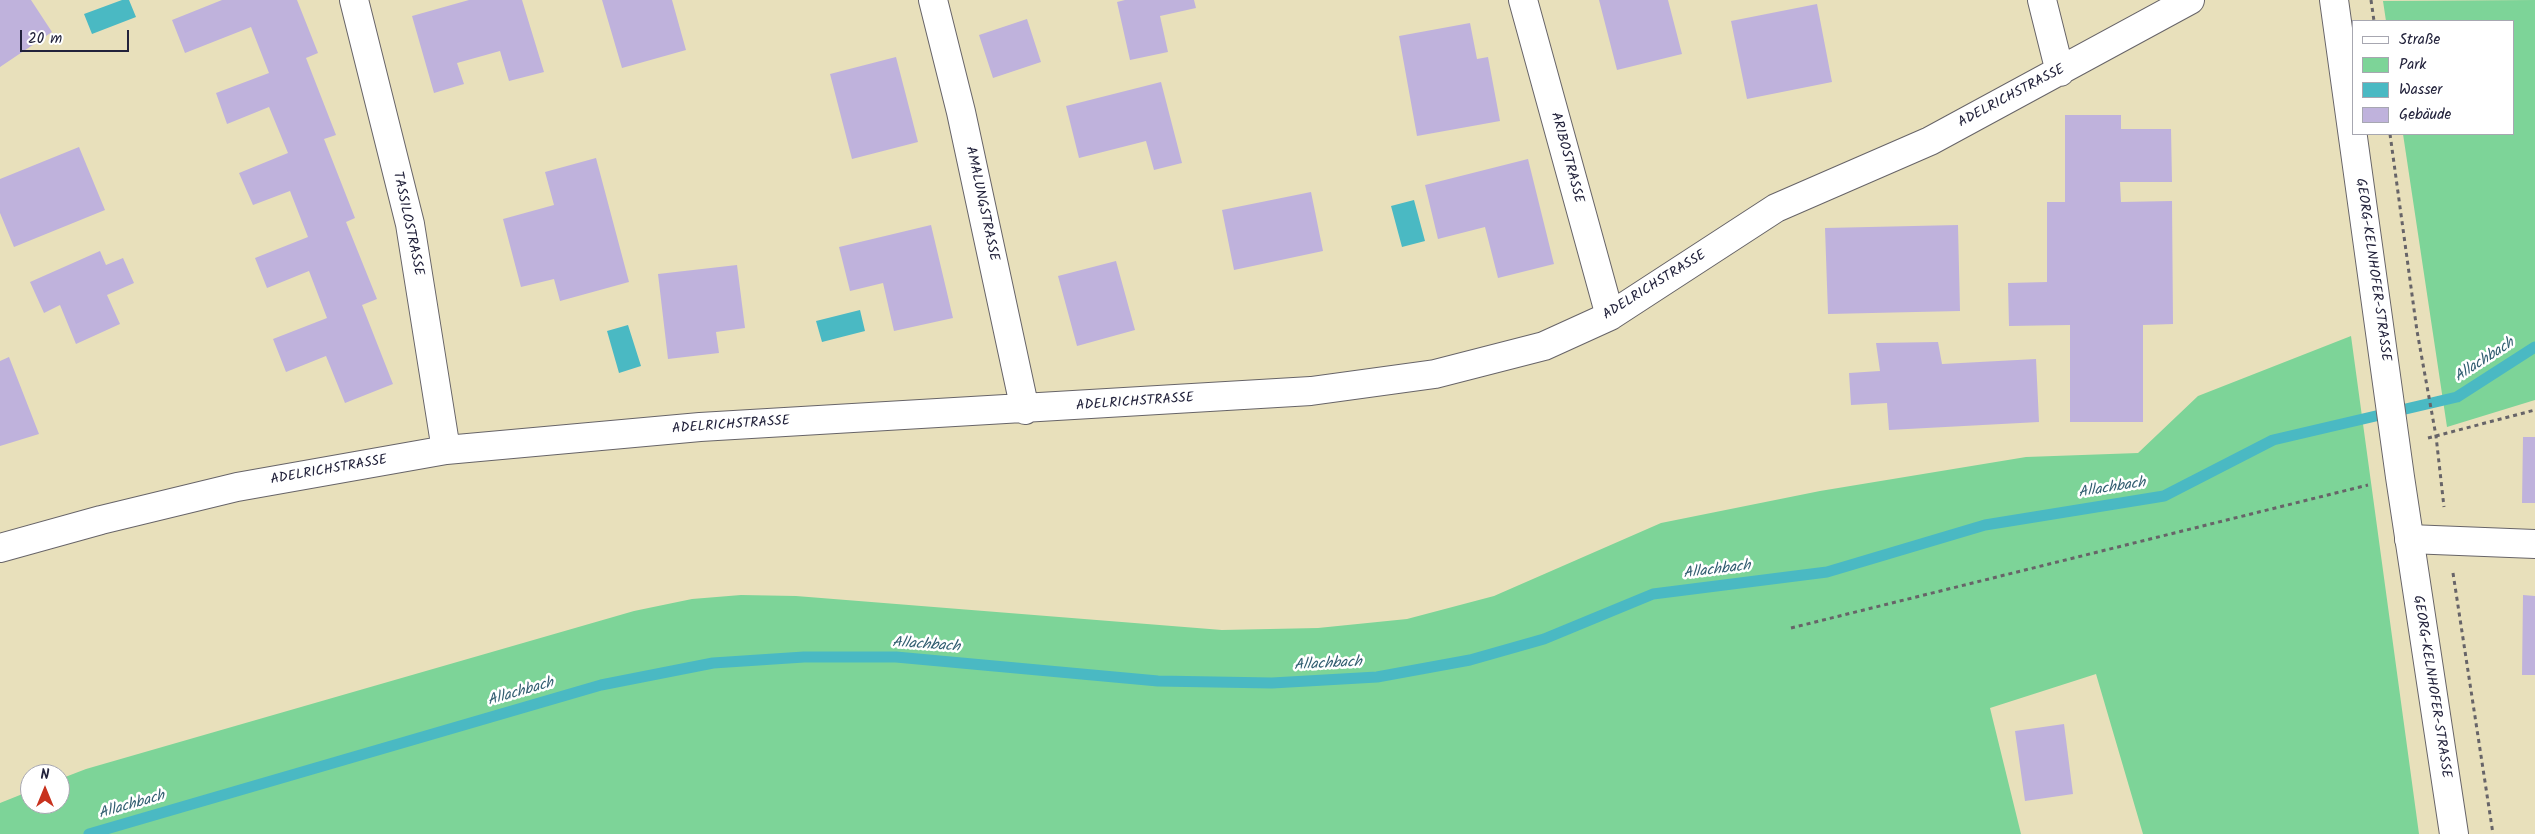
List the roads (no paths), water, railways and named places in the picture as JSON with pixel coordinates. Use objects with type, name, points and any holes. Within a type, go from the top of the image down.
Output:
[{"type":"street","name":"TASSILOSTRASSE","points":[[354,0],[410,224],[446,450]]},
{"type":"street","name":"AMALUNGSTRASSE","points":[[933,0],[961,112],[1025,410]]},
{"type":"street","name":"ARIBOSTRASSE","points":[[1523,0],[1610,316]]},
{"type":"street","points":[[2042,0],[2060,72]]},
{"type":"street","name":"ADELRICHSTRASSE","points":[[0,548],[101,520],[238,487],[446,450],[700,427],[1025,410],[1312,391],[1435,374],[1544,346],[1610,316],[1776,208],[1930,141],[2190,0]]},
{"type":"street","name":"GEORG-KELNHOFER-STRASSE","points":[[2334,0],[2352,126]]},
{"type":"street","name":"GEORG-KELNHOFER-STRASSE","points":[[2353,135],[2394,436],[2454,834]]},
{"type":"street","points":[[2409,539],[2535,544]]},
{"type":"water","points":[[122,0],[129,0],[136,17],[92,34],[84,14]]},
{"type":"water","points":[[1414,200],[1425,241],[1402,247],[1391,206]]},
{"type":"water","points":[[860,310],[865,331],[822,342],[816,321]]},
{"type":"water","points":[[628,325],[641,366],[619,373],[607,331]]},
{"type":"waterway","name":"Allachbach","points":[[89,834],[601,685],[713,663],[804,657],[896,657],[1158,681],[1272,683],[1377,677],[1470,660],[1544,639],[1653,594],[1827,572],[1985,525],[2164,496],[2273,440],[2457,397],[2535,347]]}]
